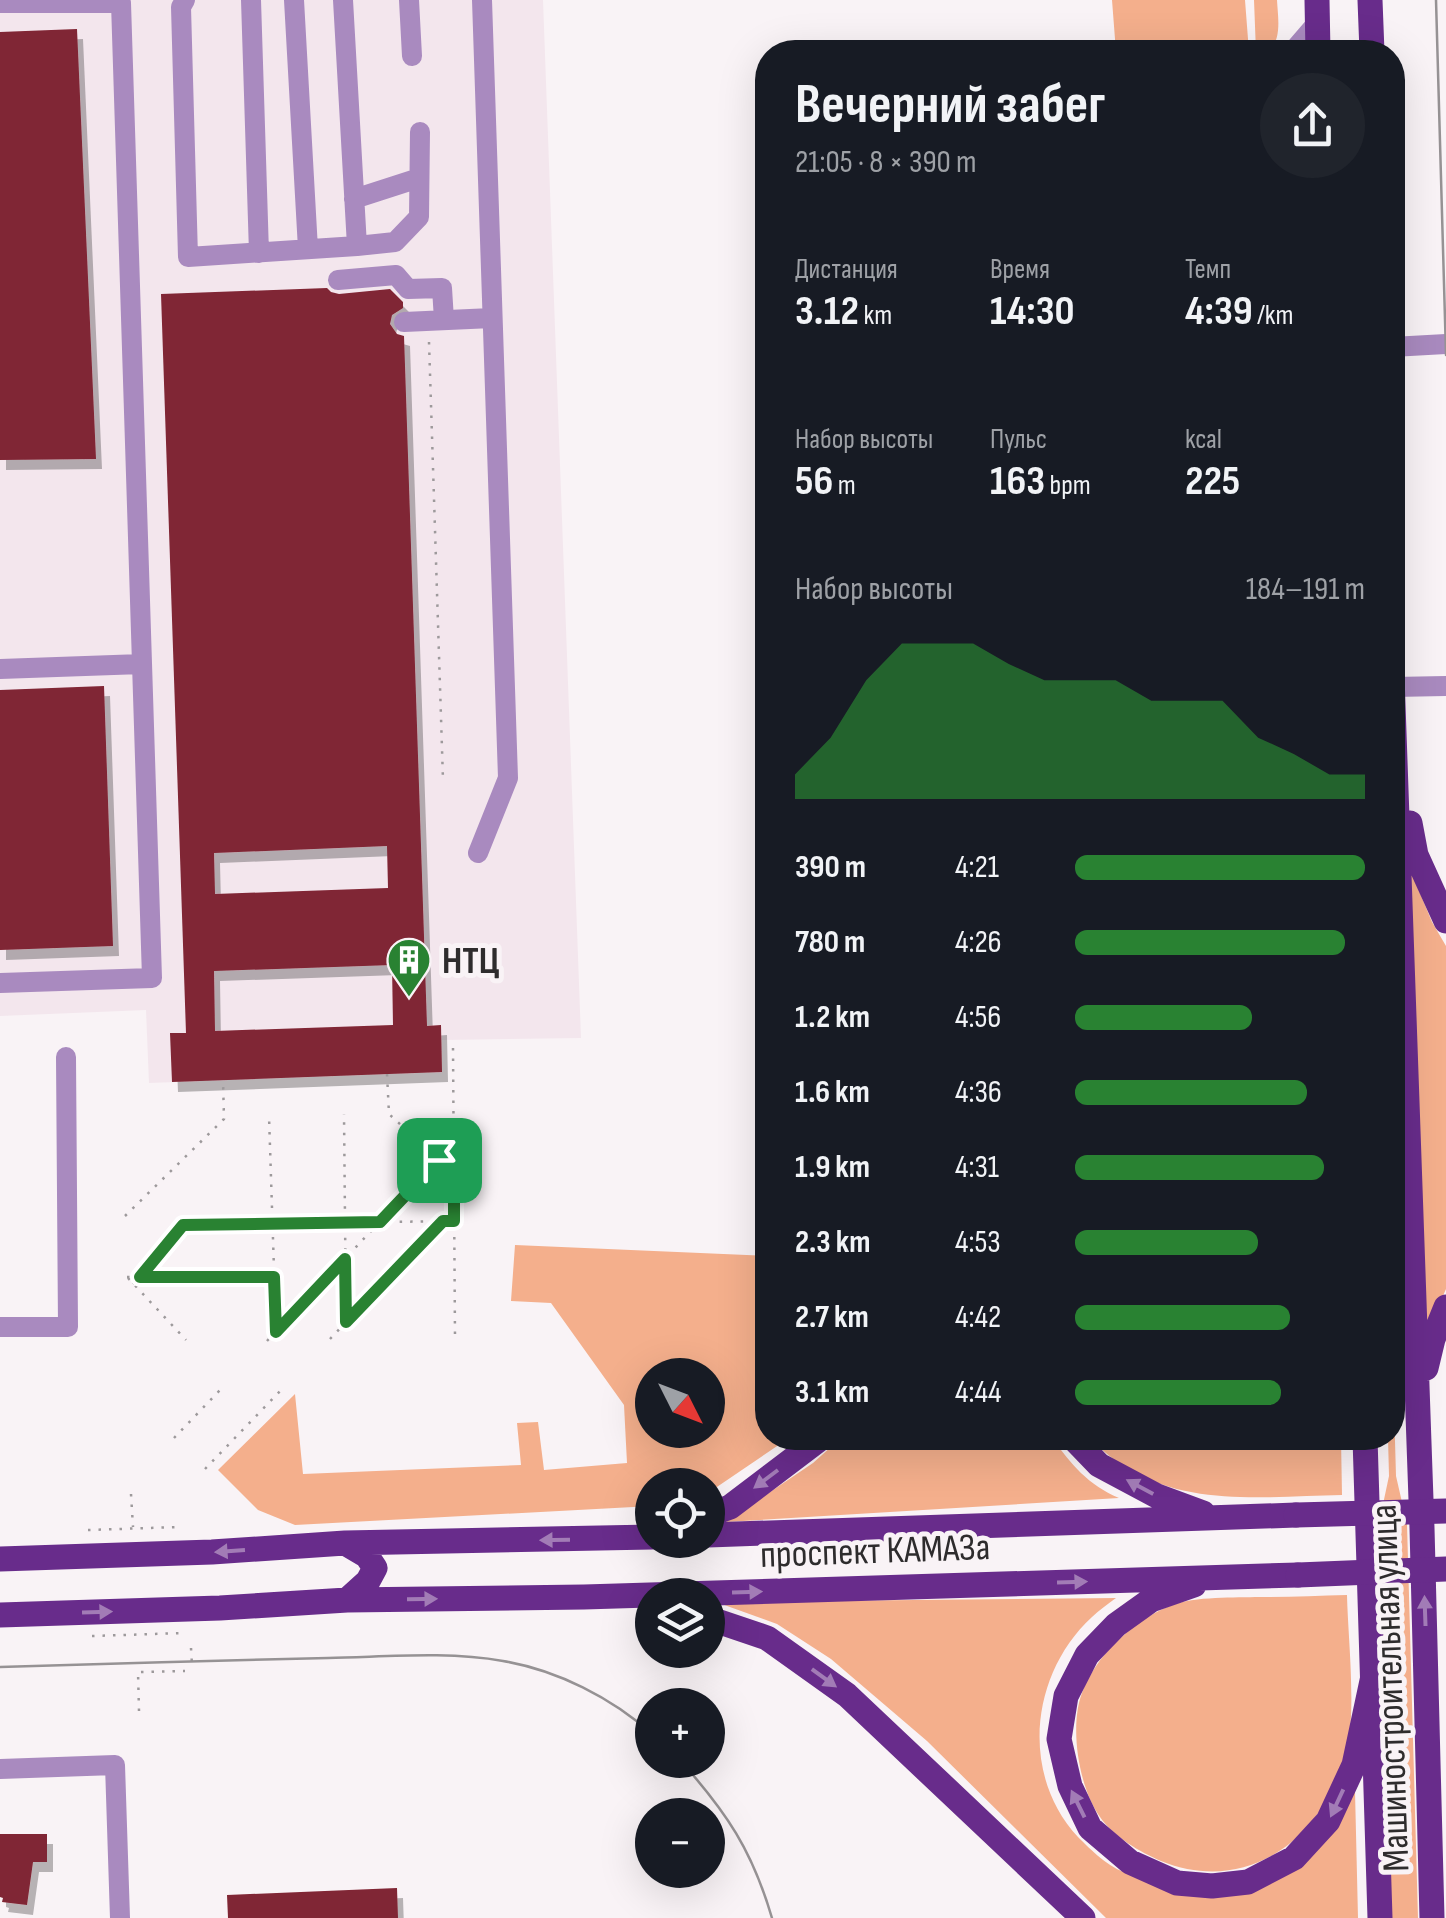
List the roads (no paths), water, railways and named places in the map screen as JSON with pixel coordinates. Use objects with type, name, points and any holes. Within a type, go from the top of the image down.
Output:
[{"type":"main road","points":[[1370,0],[1372,40]]},
{"type":"main road","points":[[1317,12],[1318,40]]},
{"type":"main road","points":[[1405,794],[1416,856],[1446,921]]},
{"type":"main road","name":"Машиностроительная улица","points":[[1405,1029],[1432,1918]]},
{"type":"main road","points":[[1418,1408],[1432,1339],[1446,1307]]},
{"type":"main road","points":[[725,1509],[806,1450]]},
{"type":"main road","points":[[1085,1450],[1100,1465],[1156,1496],[1218,1518]]},
{"type":"main road","name":"Машиностроительная улица","points":[[1365,1450],[1380,1918]]},
{"type":"main road","name":"проспект КАМАЗа","points":[[725,1534],[1446,1511]]},
{"type":"main road","points":[[0,1559],[345,1543],[635,1536]]},
{"type":"main road","points":[[345,1543],[367,1556],[375,1568],[368,1581],[347,1600]]},
{"type":"main road","name":"проспект КАМАЗа","points":[[0,1615],[347,1600],[584,1597],[1446,1569]]},
{"type":"main road","points":[[1216,1577],[1151,1600],[1116,1624],[1087,1655],[1066,1696],[1059,1739],[1070,1786],[1090,1828],[1130,1862],[1177,1883],[1212,1886],[1248,1882],[1294,1858],[1328,1821],[1354,1765],[1373,1676]]},
{"type":"main road","points":[[584,1597],[635,1604]]},
{"type":"main road","points":[[725,1624],[767,1638],[847,1695],[1082,1918]]},
{"type":"main road","points":[[1426,1649],[1446,1719]]},
{"type":"lane","points":[[252,0],[259,253]]},
{"type":"lane","points":[[294,0],[308,250]]},
{"type":"lane","points":[[343,0],[357,246]]},
{"type":"lane","points":[[409,0],[412,56]]},
{"type":"lane","points":[[478,853],[508,778],[482,0]]},
{"type":"lane","points":[[182,2],[188,258],[395,242],[419,217],[420,132]]},
{"type":"lane","points":[[0,3],[120,3],[152,978],[0,983]]},
{"type":"lane","points":[[1300,40],[1317,12]]},
{"type":"lane","points":[[354,199],[419,178]]},
{"type":"lane","points":[[338,280],[396,276],[408,289],[442,288],[436,320]]},
{"type":"lane","points":[[404,322],[492,318]]},
{"type":"lane","points":[[1405,346],[1446,344]]},
{"type":"lane","points":[[0,669],[142,664]]},
{"type":"lane","points":[[1405,687],[1446,686]]},
{"type":"lane","points":[[0,1327],[68,1327],[66,1058]]},
{"type":"lane","points":[[0,1768],[115,1765],[120,1918]]},
{"type":"tram line","points":[[1436,0],[1446,355]]},
{"type":"tram line","points":[[0,1667],[460,1656],[543,1671],[602,1697],[635,1720]]},
{"type":"tram line","points":[[695,1778],[736,1833],[756,1872],[772,1918]]},
{"type":"place","name":"НТЦ","points":[[409,998]]}]
